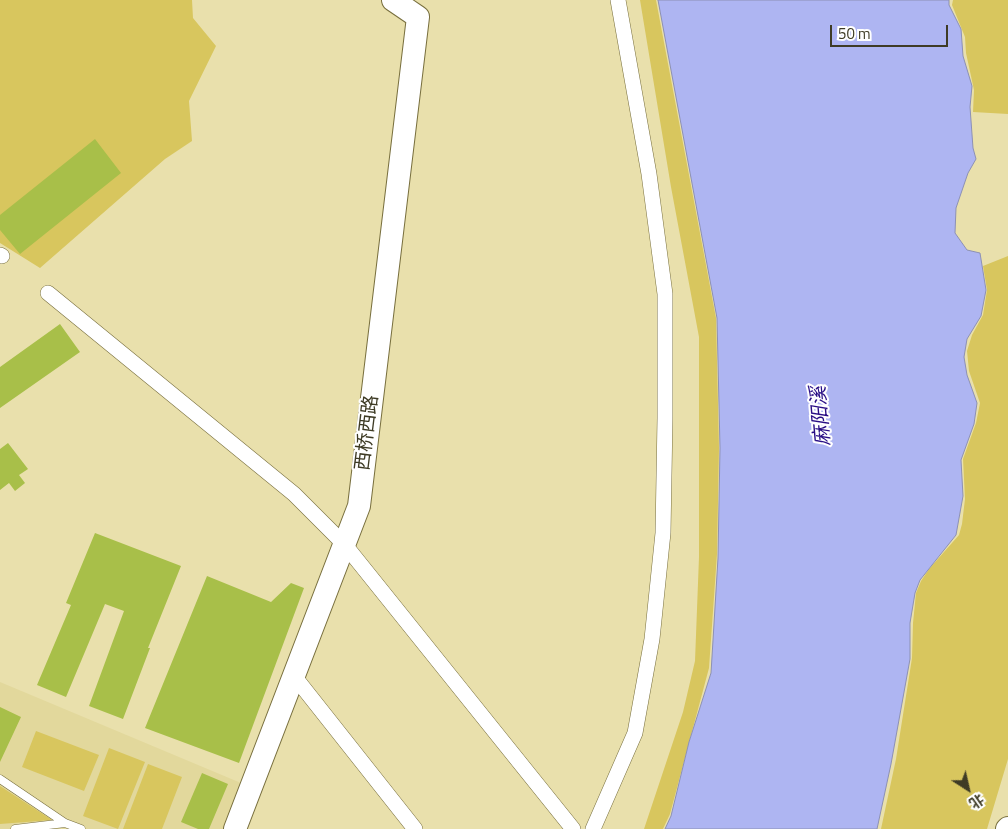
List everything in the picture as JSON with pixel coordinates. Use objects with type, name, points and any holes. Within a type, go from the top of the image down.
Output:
[{"type":"main road","points":[[393,0],[419,9]]},
{"type":"main road","name":"西桥西路","points":[[235,829],[359,506],[419,9]]},
{"type":"street","points":[[593,829],[635,734],[652,639],[662,533],[666,418],[665,294],[649,174],[618,0]]},
{"type":"street","points":[[48,293],[294,494],[345,545],[573,829]]},
{"type":"street","points":[[294,676],[415,829]]},
{"type":"lane","points":[[0,779],[65,823],[81,829]]},
{"type":"lane","points":[[15,829],[65,823]]},
{"type":"shaded area","points":[[0,0],[192,0],[193,18],[216,46],[189,101],[192,141],[165,159],[40,268],[0,243]]},
{"type":"shaded area","points":[[640,0],[656,0],[716,318],[719,448],[717,554],[709,668],[670,814],[663,829],[644,829],[683,712],[695,661],[699,557],[699,337],[671,187]]},
{"type":"shaded area","points":[[953,0],[1008,0],[1008,114],[973,112],[974,90],[966,53],[965,37],[952,5]]},
{"type":"shaded area","points":[[1008,256],[1008,759],[987,829],[881,829],[896,759],[912,658],[916,593],[929,569],[959,535],[962,524],[965,499],[963,459],[976,423],[980,403],[969,371],[967,351],[972,335],[983,315],[987,290],[983,266]]},
{"type":"shaded area","points":[[0,682],[241,783],[223,829],[0,829]]},
{"type":"shaded area","points":[[36,731],[99,755],[84,791],[22,767]]},
{"type":"shaded area","points":[[109,748],[145,762],[118,829],[83,816]]},
{"type":"shaded area","points":[[148,764],[182,777],[162,829],[123,829]]},
{"type":"shaded area","points":[[0,786],[52,820],[0,824]]},
{"type":"water","name":"麻阳溪","points":[[658,0],[949,0],[949,5],[961,29],[963,56],[972,86],[970,107],[973,148],[976,159],[968,173],[956,208],[955,233],[967,250],[980,253],[986,290],[981,316],[967,339],[964,357],[967,375],[977,403],[974,424],[961,460],[963,496],[956,535],[920,580],[915,593],[910,623],[910,659],[877,829],[665,829],[671,816],[689,742],[711,673],[718,558],[720,448],[717,318]]},
{"type":"building","points":[[95,139],[121,173],[20,254],[0,230],[0,215]]},
{"type":"building","points":[[60,324],[80,352],[0,408],[0,367]]},
{"type":"building","points":[[8,443],[28,469],[19,475],[25,483],[15,491],[9,483],[0,490],[0,449]]},
{"type":"building","points":[[95,533],[181,566],[148,648],[150,648],[123,719],[89,706],[124,611],[105,604],[66,697],[37,685],[71,605],[66,603]]},
{"type":"building","points":[[207,576],[271,602],[291,583],[304,588],[239,763],[145,728]]},
{"type":"building","points":[[0,707],[21,717],[0,762]]},
{"type":"building","points":[[202,773],[228,784],[209,829],[198,829],[181,822]]}]
